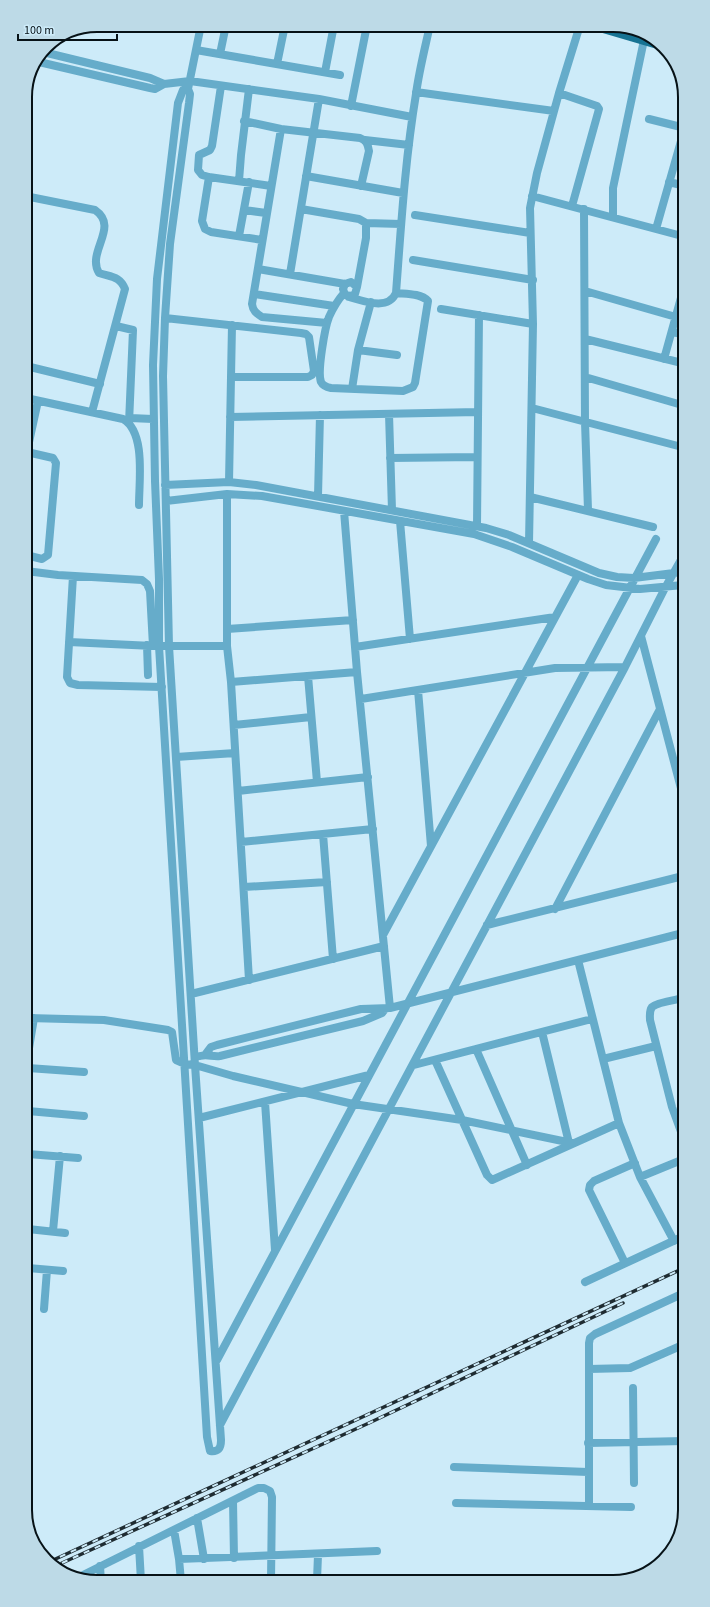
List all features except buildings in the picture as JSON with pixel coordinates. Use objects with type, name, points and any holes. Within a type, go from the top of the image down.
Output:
[{"type":"main road","points":[[617,32],[644,40]]},
{"type":"street","points":[[142,580],[150,591],[153,645],[162,687],[207,1436],[210,1451],[218,1450],[221,1447],[176,757],[170,646],[163,376],[164,318],[173,217],[189,103],[189,85],[200,32]]},
{"type":"street","points":[[220,54],[225,32]]},
{"type":"street","points":[[277,64],[283,32]]},
{"type":"street","points":[[325,72],[333,32]]},
{"type":"street","points":[[351,106],[366,32]]},
{"type":"street","points":[[346,295],[383,304],[389,303],[396,293],[403,194],[412,117],[429,32]]},
{"type":"street","points":[[529,542],[533,324],[533,280],[530,233],[532,196],[559,93],[578,32]]},
{"type":"street","points":[[613,217],[613,188],[644,40]]},
{"type":"street","points":[[196,50],[340,74]]},
{"type":"street","points":[[49,53],[150,78],[164,84],[221,86],[249,89],[319,99],[412,117]]},
{"type":"street","points":[[42,63],[155,89],[164,84]]},
{"type":"street","points":[[148,675],[153,645],[159,579],[153,419],[153,365],[157,279],[178,103],[183,90],[189,85]]},
{"type":"street","points":[[221,86],[212,146],[210,150],[199,155],[198,170],[202,175],[271,186]]},
{"type":"street","points":[[239,181],[244,121],[249,89]]},
{"type":"street","points":[[416,92],[554,111]]},
{"type":"street","points":[[559,93],[597,106],[599,109],[572,206]]},
{"type":"street","points":[[290,274],[319,99]]},
{"type":"street","points":[[649,119],[678,126]]},
{"type":"street","points":[[244,121],[281,129],[409,145]]},
{"type":"street","points":[[281,129],[266,213],[253,309],[256,314],[262,317],[327,323]]},
{"type":"street","points":[[361,186],[369,151],[369,145],[365,140]]},
{"type":"street","points":[[656,229],[678,152]]},
{"type":"street","points":[[209,176],[202,222],[205,229],[211,232],[262,240]]},
{"type":"street","points":[[306,176],[403,194]]},
{"type":"street","points":[[239,236],[249,182]]},
{"type":"street","points":[[670,182],[678,184]]},
{"type":"street","points":[[532,196],[678,235]]},
{"type":"street","points":[[32,197],[95,210],[101,214],[104,221],[105,230],[95,260],[95,267],[99,273],[122,281],[125,289],[92,412]]},
{"type":"street","points":[[301,209],[359,219],[366,223],[401,224]]},
{"type":"street","points":[[584,209],[585,422],[588,510]]},
{"type":"street","points":[[244,210],[266,213]]},
{"type":"street","points":[[415,215],[530,233]]},
{"type":"street","points":[[366,223],[366,238],[356,294],[346,295],[334,306],[327,323],[320,368],[322,383],[325,387],[403,391],[413,388],[428,301],[420,296],[396,293]]},
{"type":"street","points":[[413,260],[533,280]]},
{"type":"street","points":[[258,269],[345,284],[352,282],[357,287]]},
{"type":"street","points":[[345,284],[343,288],[346,295]]},
{"type":"street","points":[[585,291],[676,317]]},
{"type":"street","points":[[254,294],[334,306]]},
{"type":"street","points":[[352,389],[358,350],[371,302]]},
{"type":"street","points":[[440,309],[533,324]]},
{"type":"street","points":[[664,359],[678,309]]},
{"type":"street","points":[[477,526],[479,316]]},
{"type":"street","points":[[164,318],[306,334],[309,337],[314,371],[312,375],[304,377],[231,377]]},
{"type":"street","points":[[229,482],[232,325]]},
{"type":"street","points":[[116,326],[133,330],[129,420],[134,429],[139,445],[139,505]]},
{"type":"street","points":[[672,332],[678,333]]},
{"type":"street","points":[[585,338],[678,362]]},
{"type":"street","points":[[358,350],[397,355]]},
{"type":"street","points":[[32,367],[100,384]]},
{"type":"street","points":[[585,377],[678,404]]},
{"type":"street","points":[[32,400],[129,420],[153,419]]},
{"type":"street","points":[[32,430],[38,401]]},
{"type":"street","points":[[532,408],[678,446]]},
{"type":"street","points":[[230,417],[478,412]]},
{"type":"street","points":[[389,414],[392,510]]},
{"type":"street","points":[[318,496],[320,415]]},
{"type":"street","points":[[32,455],[53,458],[56,463],[48,555],[42,559],[32,556]]},
{"type":"street","points":[[390,458],[477,457]]},
{"type":"street","points":[[165,486],[229,482],[256,485],[477,526],[510,535],[599,573],[617,577],[634,578],[678,573]]},
{"type":"street","points":[[166,501],[227,494],[262,496],[474,534],[512,547],[578,575],[606,585],[629,588],[665,588],[678,586]]},
{"type":"street","points":[[227,494],[227,646],[234,725],[249,980]]},
{"type":"street","points":[[530,497],[653,527]]},
{"type":"street","points":[[344,511],[355,647],[384,946],[387,1008]]},
{"type":"street","points":[[400,521],[410,639]]},
{"type":"street","points":[[216,1361],[656,539]]},
{"type":"street","points":[[220,1425],[388,1110],[414,1065],[450,993],[678,566]]},
{"type":"street","points":[[32,572],[73,576],[142,580],[159,579]]},
{"type":"street","points":[[383,935],[524,672],[578,575]]},
{"type":"street","points":[[73,576],[67,677],[70,683],[73,685],[162,687]]},
{"type":"street","points":[[355,647],[555,617]]},
{"type":"street","points":[[227,629],[353,620]]},
{"type":"street","points":[[641,636],[678,777]]},
{"type":"street","points":[[69,642],[170,646],[227,646]]},
{"type":"street","points":[[361,699],[555,668],[625,667]]},
{"type":"street","points":[[231,682],[358,672]]},
{"type":"street","points":[[308,676],[317,782]]},
{"type":"street","points":[[418,690],[431,847]]},
{"type":"street","points":[[555,909],[660,709]]},
{"type":"street","points":[[234,725],[311,717]]},
{"type":"street","points":[[176,757],[235,753]]},
{"type":"street","points":[[238,791],[368,777]]},
{"type":"street","points":[[241,842],[373,829]]},
{"type":"street","points":[[324,834],[333,959]]},
{"type":"street","points":[[487,925],[678,877]]},
{"type":"street","points":[[244,887],[327,882]]},
{"type":"street","points":[[172,1032],[176,1060],[185,1064],[195,1061],[205,1055],[211,1047],[217,1045],[361,1009],[387,1008],[450,993],[678,934]]},
{"type":"street","points":[[191,994],[384,946]]},
{"type":"street","points":[[578,960],[619,1123],[640,1177],[674,1241]]},
{"type":"street","points":[[678,999],[658,1004],[652,1008],[650,1012],[650,1020],[656,1046],[672,1107],[678,1124]]},
{"type":"street","points":[[32,1018],[104,1020],[123,1022],[172,1032],[183,1032]]},
{"type":"street","points":[[414,1065],[592,1019]]},
{"type":"street","points":[[542,1032],[570,1143]]},
{"type":"street","points":[[603,1059],[656,1046]]},
{"type":"street","points":[[476,1049],[528,1164]]},
{"type":"street","points":[[435,1060],[487,1175],[492,1180],[570,1143],[619,1123]]},
{"type":"street","points":[[195,1061],[301,1092],[353,1104],[462,1120],[570,1143]]},
{"type":"street","points":[[32,1068],[84,1072]]},
{"type":"street","points":[[199,1118],[369,1075]]},
{"type":"street","points":[[265,1102],[275,1252]]},
{"type":"street","points":[[32,1111],[84,1116]]},
{"type":"street","points":[[32,1154],[78,1158]]},
{"type":"street","points":[[53,1231],[60,1156]]},
{"type":"street","points":[[640,1177],[678,1161]]},
{"type":"street","points":[[625,1263],[589,1190],[590,1185],[594,1181],[635,1163]]},
{"type":"street","points":[[32,1229],[65,1233]]},
{"type":"street","points":[[585,1282],[678,1239]]},
{"type":"street","points":[[32,1268],[63,1271]]},
{"type":"street","points":[[44,1310],[47,1270]]},
{"type":"street","points":[[589,1506],[588,1443],[590,1338],[595,1334],[678,1297]]},
{"type":"street","points":[[589,1369],[630,1368],[678,1347]]},
{"type":"street","points":[[633,1388],[634,1483]]},
{"type":"street","points":[[588,1443],[678,1441]]},
{"type":"street","points":[[454,1467],[588,1472]]},
{"type":"street","points":[[85,1574],[258,1488],[264,1488],[270,1491],[272,1497],[271,1575]]},
{"type":"street","points":[[233,1501],[234,1558]]},
{"type":"street","points":[[456,1503],[631,1507]]},
{"type":"street","points":[[197,1518],[204,1558]]},
{"type":"street","points":[[174,1530],[180,1575]]},
{"type":"street","points":[[139,1546],[141,1575]]},
{"type":"street","points":[[179,1559],[234,1558],[377,1551]]},
{"type":"street","points":[[317,1575],[318,1554]]},
{"type":"street","points":[[100,1566],[101,1575]]},
{"type":"railway","points":[[54,1559],[678,1271]]},
{"type":"railway","points":[[62,1563],[369,1423],[623,1303]]}]
